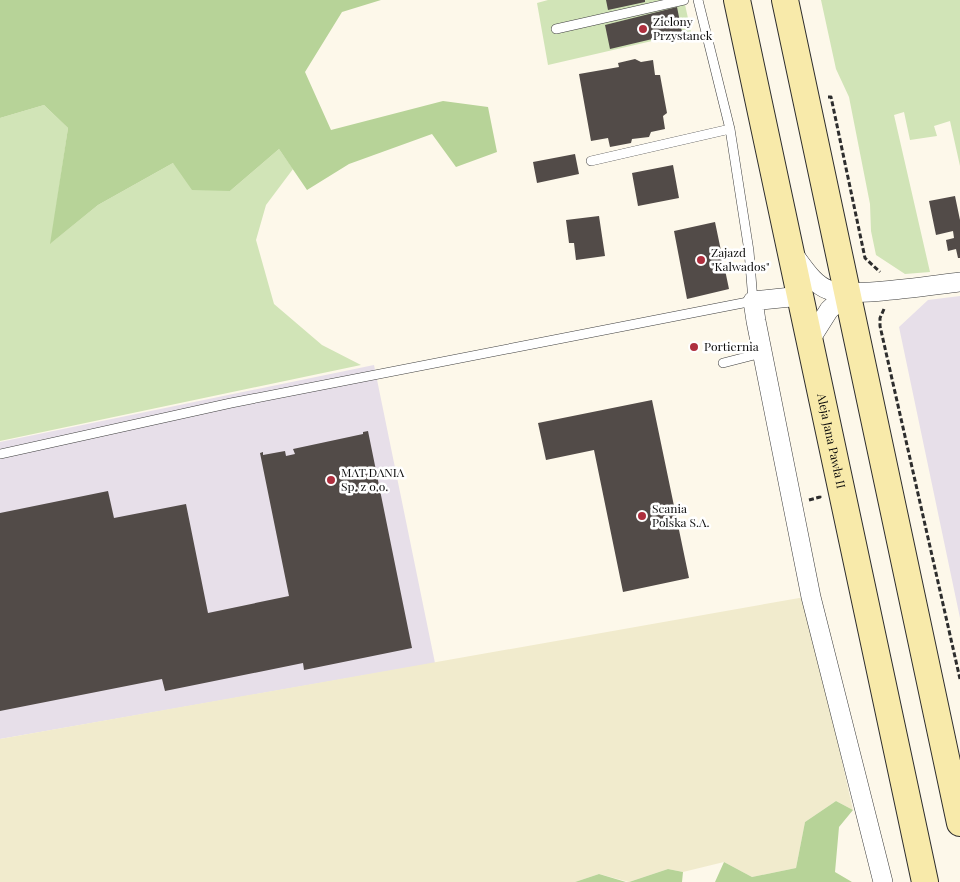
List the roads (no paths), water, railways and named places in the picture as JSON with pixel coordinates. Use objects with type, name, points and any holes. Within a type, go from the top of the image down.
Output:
[{"type":"main road","name":"Aleja Jana Pawła II","points":[[737,0],[802,296],[925,882]]},
{"type":"main road","points":[[785,0],[960,823]]},
{"type":"street","points":[[792,253],[812,279],[829,290],[848,292],[960,282]]},
{"type":"street","points":[[810,340],[829,310],[848,292]]},
{"type":"street","points":[[802,296],[753,301],[811,597],[882,882]]},
{"type":"lane","points":[[556,29],[684,0]]},
{"type":"lane","points":[[0,454],[231,403],[753,301],[749,251],[730,129],[698,0]]},
{"type":"lane","points":[[591,161],[730,129]]},
{"type":"lane","points":[[722,363],[762,353]]},
{"type":"place","name":"Zielony Przystanek","points":[[643,29]]},
{"type":"place","name":"Zajazd \"Kalwados\"","points":[[701,260]]},
{"type":"place","name":"Portiernia","points":[[694,347]]},
{"type":"place","name":"MAT DANIA Sp. z o.o.","points":[[331,480]]},
{"type":"place","name":"Scania Polska S.A.","points":[[642,516]]}]
